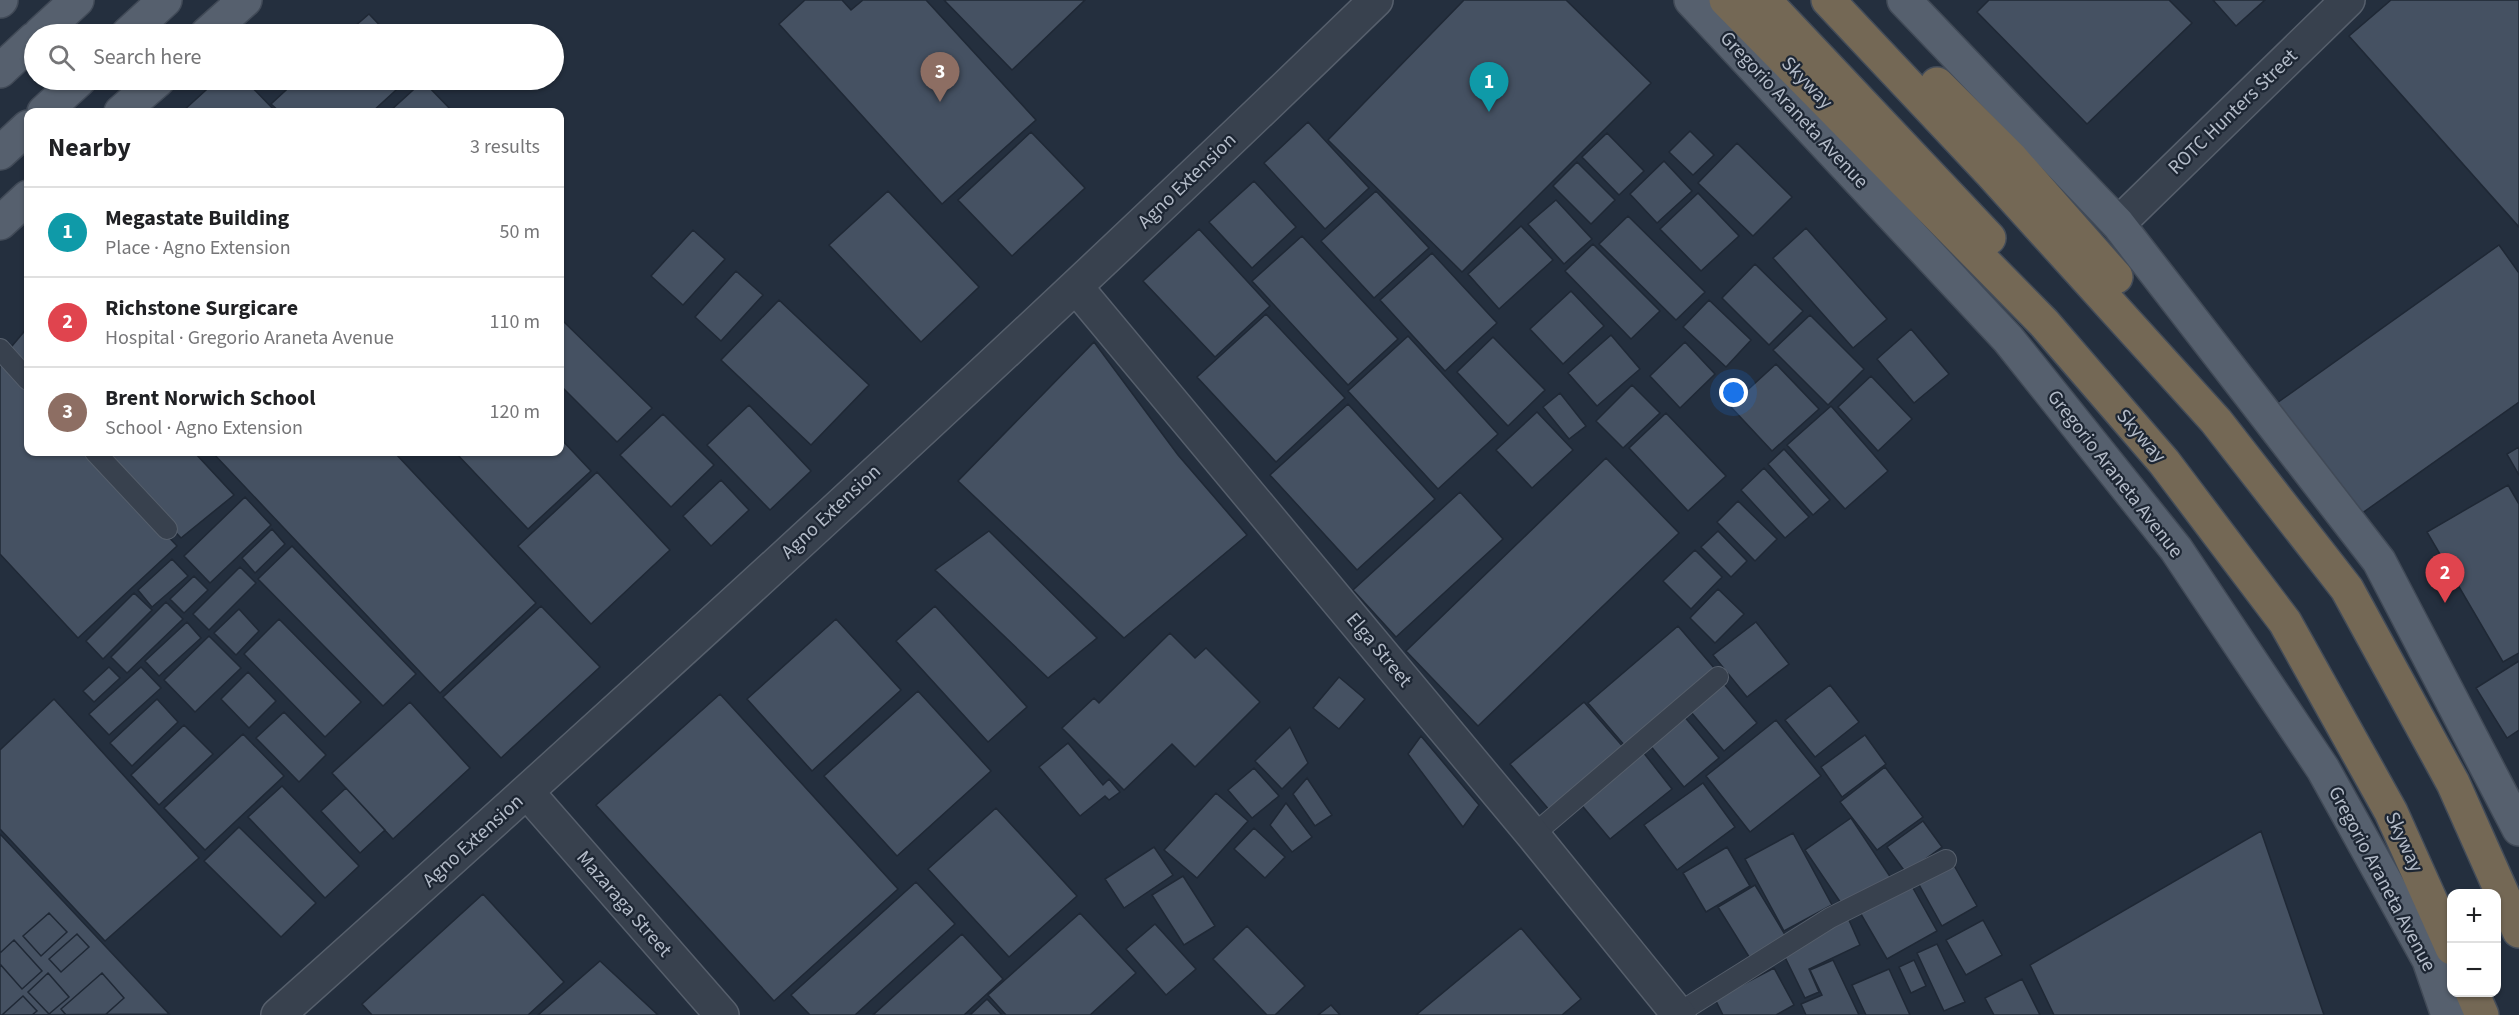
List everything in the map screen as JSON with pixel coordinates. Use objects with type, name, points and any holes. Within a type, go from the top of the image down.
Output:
[{"type":"highway","name":"Skyway","points":[[1726,0],[2044,323],[2164,462],[2285,622],[2391,812],[2449,943]]},
{"type":"highway","points":[[1764,0],[1954,198],[2177,452],[2304,612],[2410,806],[2447,893]]},
{"type":"highway","points":[[1828,0],[1991,173],[2216,421],[2347,589],[2453,783],[2519,931]]},
{"type":"highway","points":[[1855,0],[2011,159],[2232,408],[2363,577],[2472,780],[2519,888]]},
{"type":"highway","points":[[2474,997],[2482,1015]]},
{"type":"highway","points":[[2492,997],[2500,1015]]},
{"type":"main road","points":[[51,24],[77,0]]},
{"type":"main road","points":[[139,24],[165,0]]},
{"type":"main road","points":[[218,24],[245,0]]},
{"type":"main road","name":"Gregorio Araneta Avenue","points":[[1691,0],[2008,339],[2176,549],[2323,769],[2428,960],[2448,1015]]},
{"type":"main road","points":[[1904,0],[2118,224],[2379,561],[2515,810]]},
{"type":"main road","points":[[0,71],[24,48]]},
{"type":"main road","points":[[48,108],[68,90]]},
{"type":"main road","points":[[126,108],[146,90]]},
{"type":"main road","points":[[0,153],[24,131]]},
{"type":"main road","points":[[0,222],[24,201]]},
{"type":"street","name":"Agno Extension","points":[[278,1015],[527,792],[1076,287],[1376,0]]},
{"type":"street","name":"ROTC Hunters Street","points":[[2118,224],[2348,0]]},
{"type":"street","name":"Elga Street","points":[[1076,287],[1533,835],[1678,1014]]},
{"type":"street","name":"Mazaraga Street","points":[[527,792],[722,1015]]},
{"type":"lane","points":[[0,349],[24,376]]},
{"type":"lane","points":[[99,456],[167,528]]},
{"type":"lane","points":[[1533,835],[1718,677]]},
{"type":"lane","points":[[1678,1014],[1830,918],[1946,860]]},
{"type":"building","points":[[805,0],[842,0],[851,10],[863,0],[926,0],[1036,120],[942,204],[779,24]]},
{"type":"building","points":[[944,0],[1085,0],[1012,70]]},
{"type":"building","points":[[1464,0],[1566,0],[1651,83],[1462,272],[1328,140]]},
{"type":"building","points":[[1989,0],[2169,0],[2192,23],[2087,124],[1977,12]]},
{"type":"building","points":[[2213,0],[2265,0],[2236,26]]},
{"type":"building","points":[[2391,0],[2519,0],[2519,227],[2349,36]]},
{"type":"building","points":[[369,14],[378,24],[358,24]]},
{"type":"building","points":[[206,90],[255,90],[272,108],[186,108]]},
{"type":"building","points":[[286,90],[396,90],[376,108],[276,108],[271,104]]},
{"type":"building","points":[[413,90],[432,90],[449,108],[393,108]]},
{"type":"building","points":[[1308,122],[1369,188],[1325,229],[1264,163]]},
{"type":"building","points":[[1690,131],[1714,155],[1693,175],[1669,152]]},
{"type":"building","points":[[1031,132],[1085,188],[1012,256],[958,200]]},
{"type":"building","points":[[1607,133],[1644,171],[1619,195],[1582,157]]},
{"type":"building","points":[[1737,143],[1792,197],[1753,236],[1698,183]]},
{"type":"building","points":[[1664,161],[1692,191],[1657,223],[1630,194]]},
{"type":"building","points":[[1577,162],[1615,200],[1591,224],[1553,186]]},
{"type":"building","points":[[1254,181],[1296,227],[1252,268],[1209,222]]},
{"type":"building","points":[[888,191],[979,287],[921,342],[829,245]]},
{"type":"building","points":[[1376,191],[1429,248],[1374,298],[1321,241]]},
{"type":"building","points":[[1698,193],[1739,236],[1701,271],[1660,229]]},
{"type":"building","points":[[1556,200],[1592,239],[1564,264],[1528,224]]},
{"type":"building","points":[[1628,216],[1705,292],[1676,320],[1599,244]]},
{"type":"building","points":[[1521,226],[1553,260],[1499,309],[1468,274]]},
{"type":"building","points":[[1806,228],[1887,319],[1853,348],[1773,258]]},
{"type":"building","points":[[1199,229],[1270,306],[1215,357],[1143,281]]},
{"type":"building","points":[[693,230],[725,259],[683,305],[651,276]]},
{"type":"building","points":[[1302,236],[1398,339],[1348,385],[1252,281]]},
{"type":"building","points":[[1593,244],[1660,311],[1631,339],[1565,271]]},
{"type":"building","points":[[2499,245],[2519,273],[2519,402],[2351,521],[2270,408]]},
{"type":"building","points":[[1432,253],[1497,323],[1445,371],[1380,300]]},
{"type":"building","points":[[1755,264],[1803,311],[1769,345],[1722,298]]},
{"type":"building","points":[[736,271],[763,295],[721,341],[695,317]]},
{"type":"building","points":[[1571,291],[1604,326],[1563,364],[1530,329]]},
{"type":"building","points":[[779,300],[869,385],[811,445],[721,360]]},
{"type":"building","points":[[1709,300],[1751,340],[1726,367],[1683,327]]},
{"type":"building","points":[[1266,314],[1345,398],[1276,462],[1197,377]]},
{"type":"building","points":[[1810,315],[1864,369],[1828,405],[1773,350]]},
{"type":"building","points":[[564,322],[652,408],[617,442],[564,389]]},
{"type":"building","points":[[1911,329],[1949,374],[1914,403],[1877,359]]},
{"type":"building","points":[[24,332],[24,371],[7,352]]},
{"type":"building","points":[[1611,335],[1640,369],[1597,406],[1568,373]]},
{"type":"building","points":[[1408,336],[1498,434],[1438,489],[1348,391]]},
{"type":"building","points":[[1493,337],[1545,390],[1508,426],[1457,372]]},
{"type":"building","points":[[1094,342],[1178,455],[1247,535],[1124,638],[958,481]]},
{"type":"building","points":[[1685,342],[1715,374],[1680,408],[1650,376]]},
{"type":"building","points":[[0,360],[24,383],[24,456],[93,456],[177,546],[78,638],[0,554]]},
{"type":"building","points":[[1776,364],[1819,409],[1772,451],[1730,406]]},
{"type":"building","points":[[1871,376],[1912,419],[1878,451],[1838,407]]},
{"type":"building","points":[[1632,385],[1660,413],[1623,448],[1596,421]]},
{"type":"building","points":[[1560,393],[1586,426],[1569,439],[1543,407]]},
{"type":"building","points":[[1348,404],[1435,499],[1357,570],[1270,475]]},
{"type":"building","points":[[749,405],[811,471],[770,510],[707,445]]},
{"type":"building","points":[[1831,406],[1888,471],[1845,509],[1787,445]]},
{"type":"building","points":[[1537,412],[1573,450],[1532,488],[1496,450]]},
{"type":"building","points":[[1666,413],[1726,476],[1688,511],[1629,448]]},
{"type":"building","points":[[663,414],[714,465],[671,507],[620,455]]},
{"type":"building","points":[[564,442],[591,471],[528,529],[459,456],[564,456]]},
{"type":"building","points":[[2519,447],[2519,475],[2507,454]]},
{"type":"building","points":[[1784,449],[1830,500],[1813,515],[1768,464]]},
{"type":"building","points":[[104,456],[198,456],[234,495],[181,538]]},
{"type":"building","points":[[216,456],[398,456],[536,603],[440,693]]},
{"type":"building","points":[[1606,458],[1679,533],[1478,726],[1406,651]]},
{"type":"building","points":[[1764,468],[1809,517],[1785,538],[1741,490]]},
{"type":"building","points":[[597,472],[670,550],[591,624],[518,546]]},
{"type":"building","points":[[721,480],[749,510],[711,546],[683,516]]},
{"type":"building","points":[[2508,485],[2519,504],[2519,653],[2503,662],[2427,532]]},
{"type":"building","points":[[1460,492],[1503,539],[1396,637],[1353,590]]},
{"type":"building","points":[[245,497],[271,525],[210,583],[184,556]]},
{"type":"building","points":[[1738,501],[1777,539],[1755,561],[1717,522]]},
{"type":"building","points":[[272,529],[285,544],[255,573],[242,558]]},
{"type":"building","points":[[989,531],[1097,638],[1048,678],[935,570]]},
{"type":"building","points":[[1718,531],[1747,561],[1731,577],[1701,547]]},
{"type":"building","points":[[292,546],[416,674],[383,706],[258,579]]},
{"type":"building","points":[[1695,550],[1722,577],[1691,609],[1663,581]]},
{"type":"building","points":[[172,559],[188,576],[152,607],[138,590]]},
{"type":"building","points":[[240,567],[256,583],[209,630],[193,614]]},
{"type":"building","points":[[194,576],[208,590],[184,613],[170,599]]},
{"type":"building","points":[[1718,589],[1744,614],[1715,643],[1690,618]]},
{"type":"building","points":[[134,593],[152,610],[103,659],[86,641]]},
{"type":"building","points":[[166,602],[183,619],[127,673],[111,657]]},
{"type":"building","points":[[541,606],[600,667],[501,758],[443,697]]},
{"type":"building","points":[[935,606],[1027,707],[988,742],[896,641]]},
{"type":"building","points":[[239,609],[259,631],[236,655],[214,633]]},
{"type":"building","points":[[279,619],[361,702],[325,737],[244,654]]},
{"type":"building","points":[[836,619],[901,690],[812,771],[747,699]]},
{"type":"building","points":[[187,622],[201,638],[159,676],[145,661]]},
{"type":"building","points":[[1756,622],[1789,664],[1747,697],[1713,655]]},
{"type":"building","points":[[1678,626],[1715,669],[1625,746],[1588,703]]},
{"type":"building","points":[[1170,633],[1195,658],[1206,648],[1260,702],[1195,767],[1172,744],[1124,790],[1062,728],[1094,698],[1099,703]]},
{"type":"building","points":[[209,636],[241,668],[195,712],[164,680]]},
{"type":"building","points":[[2519,661],[2519,730],[2507,738],[2476,688]]},
{"type":"building","points":[[109,667],[120,678],[94,702],[83,691]]},
{"type":"building","points":[[141,667],[161,688],[109,735],[89,714]]},
{"type":"building","points":[[248,672],[276,701],[249,728],[221,699]]},
{"type":"building","points":[[1339,677],[1365,699],[1339,729],[1313,708]]},
{"type":"building","points":[[1724,684],[1757,723],[1724,751],[1691,712]]},
{"type":"building","points":[[1830,685],[1859,722],[1815,757],[1785,720]]},
{"type":"building","points":[[918,691],[991,771],[897,856],[824,776]]},
{"type":"building","points":[[720,694],[898,889],[774,1001],[596,805]]},
{"type":"building","points":[[54,699],[199,858],[105,941],[0,829],[0,750]]},
{"type":"building","points":[[157,699],[178,722],[132,766],[110,743]]},
{"type":"building","points":[[410,702],[470,768],[393,839],[332,773]]},
{"type":"building","points":[[1584,702],[1625,749],[1551,812],[1510,764]]},
{"type":"building","points":[[284,712],[326,755],[299,782],[256,738]]},
{"type":"building","points":[[1683,715],[1719,758],[1684,787],[1649,744]]},
{"type":"building","points":[[1776,720],[1821,776],[1750,832],[1706,776]]},
{"type":"building","points":[[184,725],[213,754],[159,805],[131,775]]},
{"type":"building","points":[[1290,727],[1308,763],[1282,789],[1255,761]]},
{"type":"building","points":[[243,734],[284,776],[205,850],[164,808]]},
{"type":"building","points":[[1865,735],[1886,764],[1842,797],[1821,767]]},
{"type":"building","points":[[1421,736],[1479,805],[1463,827],[1408,754]]},
{"type":"building","points":[[1068,743],[1103,785],[1109,779],[1120,792],[1109,800],[1105,796],[1080,816],[1039,767]]},
{"type":"building","points":[[1643,752],[1672,789],[1610,839],[1579,802]]},
{"type":"building","points":[[1885,767],[1923,817],[1877,850],[1840,802]]},
{"type":"building","points":[[1254,768],[1279,796],[1252,818],[1228,790]]},
{"type":"building","points":[[1307,778],[1332,815],[1315,826],[1293,794]]},
{"type":"building","points":[[1703,783],[1735,827],[1677,870],[1644,825]]},
{"type":"building","points":[[282,786],[359,866],[325,898],[248,817]]},
{"type":"building","points":[[346,788],[385,830],[360,853],[321,811]]},
{"type":"building","points":[[1216,793],[1248,821],[1197,878],[1164,850]]},
{"type":"building","points":[[1286,803],[1312,837],[1292,852],[1270,825]]},
{"type":"building","points":[[996,808],[1077,896],[1009,957],[928,869]]},
{"type":"building","points":[[1851,818],[1891,878],[1845,909],[1805,850]]},
{"type":"building","points":[[1923,821],[1942,847],[1906,873],[1887,847]]},
{"type":"building","points":[[239,827],[316,903],[281,937],[204,861]]},
{"type":"building","points":[[1254,828],[1285,857],[1265,878],[1234,849]]},
{"type":"building","points":[[2261,831],[2324,1015],[2054,1015],[2030,965]]},
{"type":"building","points":[[1793,833],[1832,905],[1784,931],[1745,859]]},
{"type":"building","points":[[0,834],[169,1014],[0,1015]]},
{"type":"building","points":[[1154,847],[1173,875],[1124,908],[1105,879]]},
{"type":"building","points":[[1727,847],[1750,886],[1706,912],[1683,873]]},
{"type":"building","points":[[1952,862],[1977,906],[1942,926],[1917,881]]},
{"type":"building","points":[[1183,876],[1215,926],[1184,945],[1152,895]]},
{"type":"building","points":[[1909,881],[1937,931],[1887,959],[1858,909]]},
{"type":"building","points":[[916,882],[955,924],[855,1015],[810,1015],[791,995]]},
{"type":"building","points":[[1755,885],[1787,938],[1751,960],[1718,907]]},
{"type":"building","points":[[483,894],[564,982],[528,1015],[372,1015],[362,1004]]},
{"type":"building","points":[[49,913],[67,932],[41,956],[23,936]]},
{"type":"building","points":[[1080,913],[1136,973],[1090,1015],[1006,1015],[988,995]]},
{"type":"building","points":[[1848,918],[1860,945],[1809,969],[1819,992],[1805,998],[1781,949]]},
{"type":"building","points":[[1983,920],[2002,955],[1966,975],[1946,940]]},
{"type":"building","points":[[1155,924],[1196,969],[1166,995],[1126,949]]},
{"type":"building","points":[[1247,926],[1305,986],[1275,1015],[1267,1015],[1213,959]]},
{"type":"building","points":[[1521,928],[1581,999],[1562,1015],[1416,1015]]},
{"type":"building","points":[[77,934],[89,947],[61,972],[49,959]]},
{"type":"building","points":[[962,934],[1003,979],[964,1015],[873,1015]]},
{"type":"building","points":[[14,940],[42,971],[22,989],[0,964],[0,953]]},
{"type":"building","points":[[1937,944],[1965,1002],[1944,1011],[1917,953]]},
{"type":"building","points":[[1833,960],[1859,1015],[1806,1015],[1801,1004],[1822,995],[1810,970]]},
{"type":"building","points":[[1914,960],[1926,986],[1911,993],[1899,967]]},
{"type":"building","points":[[600,961],[658,1015],[538,1015]]},
{"type":"building","points":[[1774,968],[1794,1005],[1776,1015],[1723,1015],[1715,999]]},
{"type":"building","points":[[1889,969],[1910,1015],[1866,1015],[1852,985]]},
{"type":"building","points":[[48,973],[69,997],[49,1014],[28,992]]},
{"type":"building","points":[[102,973],[124,998],[105,1015],[66,1015],[61,1009]]},
{"type":"building","points":[[2022,979],[2040,1015],[1994,1015],[1985,998]]},
{"type":"building","points":[[23,996],[37,1011],[32,1015],[2,1015]]},
{"type":"building","points":[[987,999],[1002,1015],[970,1015]]},
{"type":"building","points":[[1331,1005],[1340,1015],[1318,1015]]},
{"type":"place","name":"Brent Norwich School","points":[[940,102]]},
{"type":"place","name":"Megastate Building","points":[[1489,112]]},
{"type":"place","name":"Richstone Surgicare","points":[[2445,603]]}]
